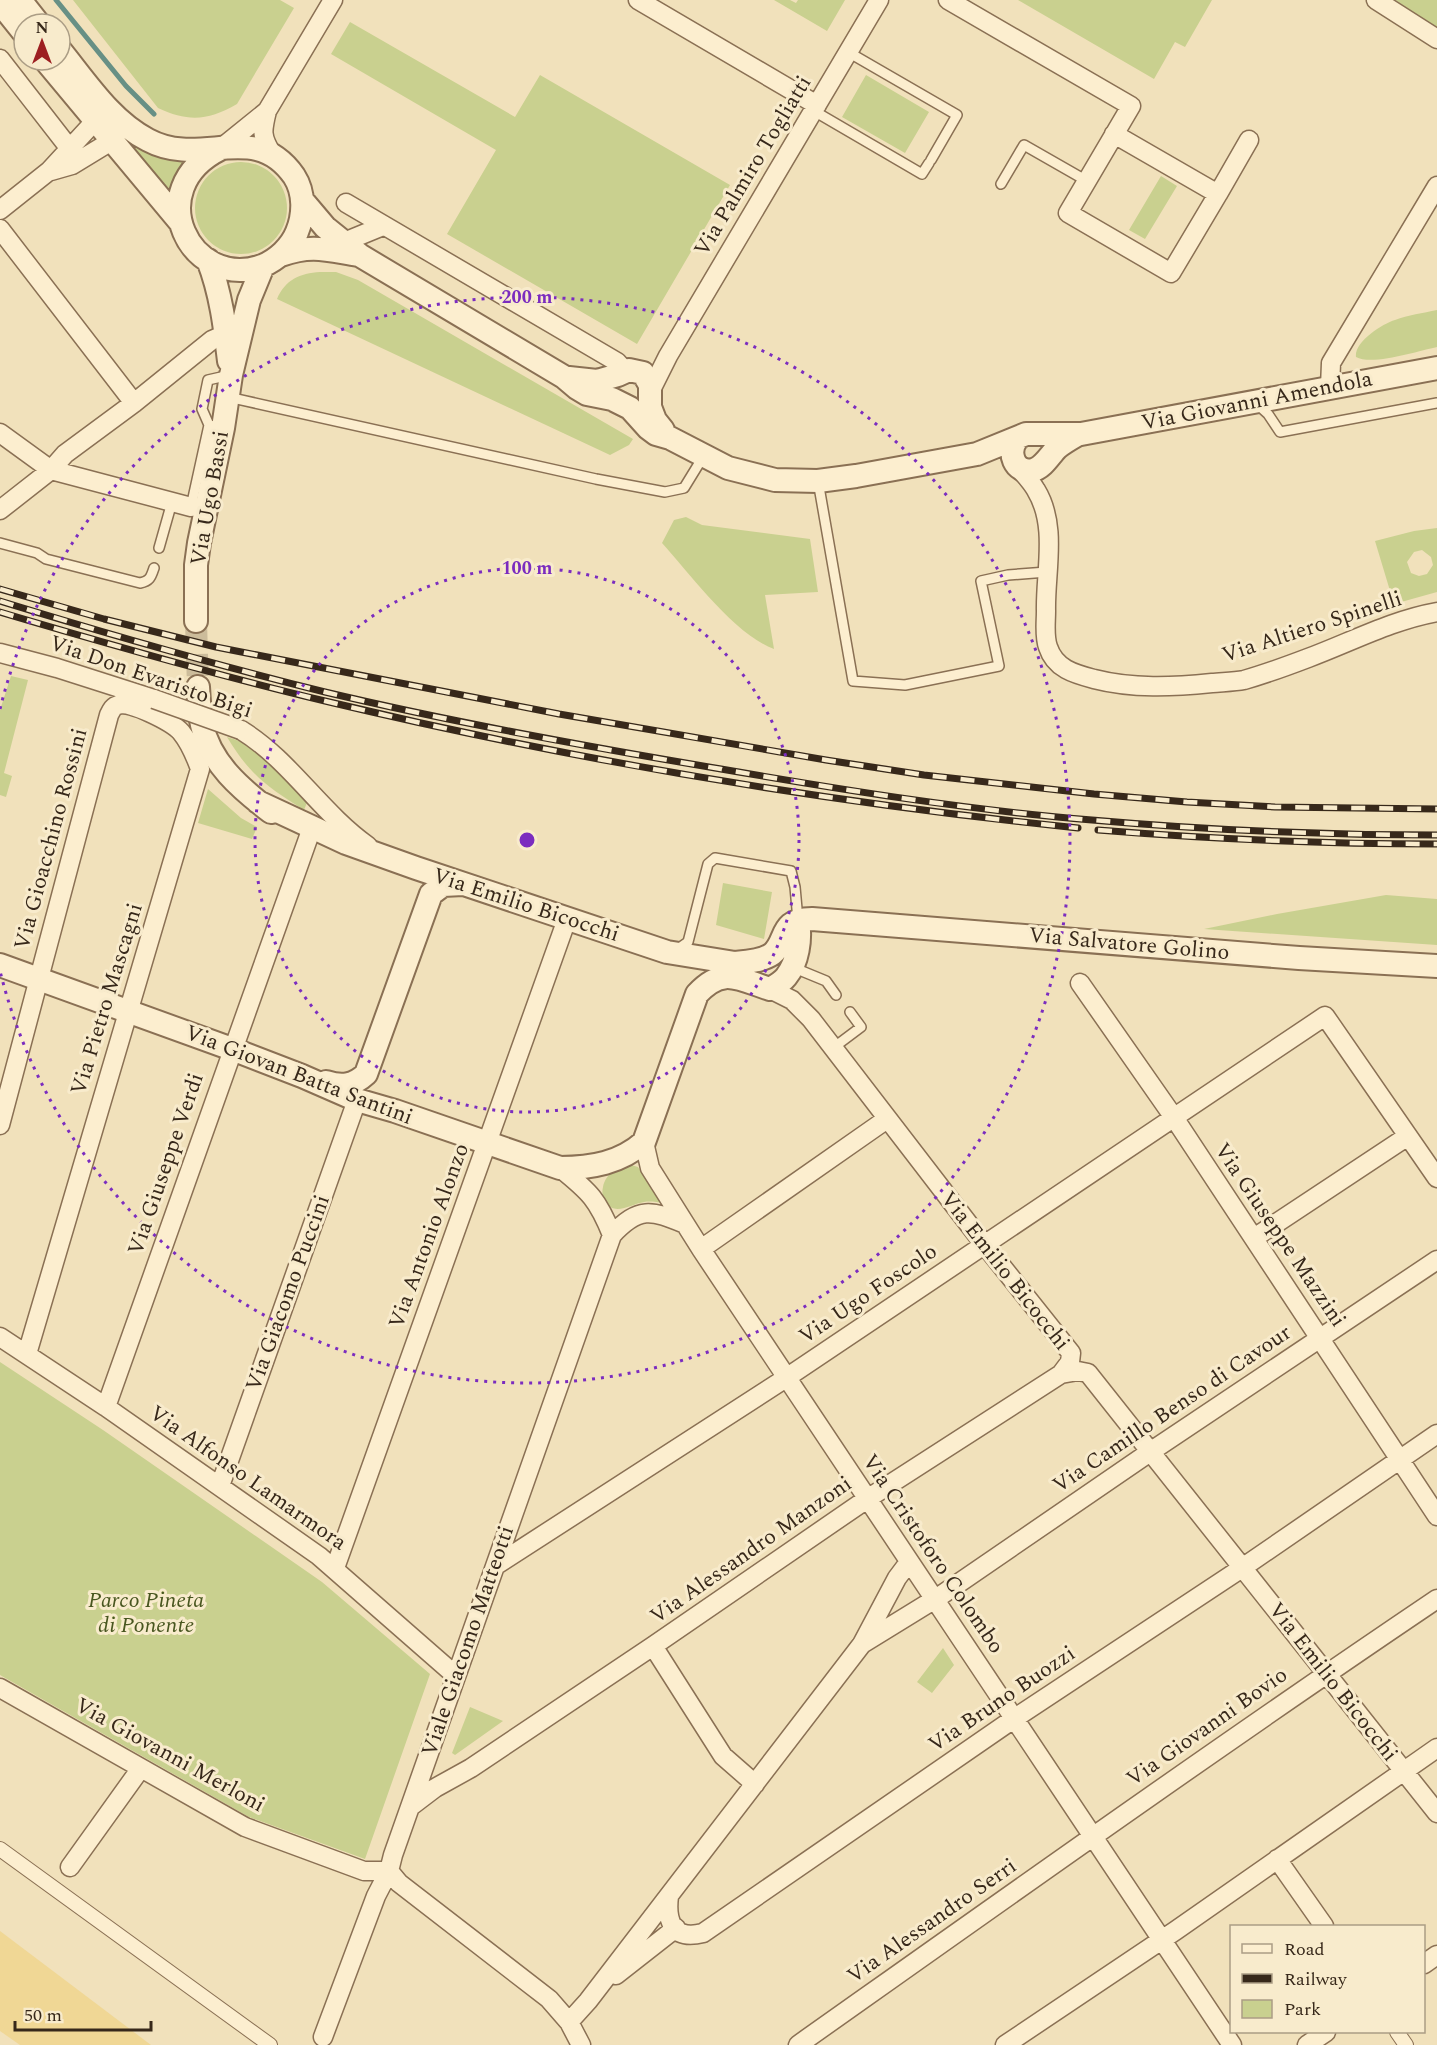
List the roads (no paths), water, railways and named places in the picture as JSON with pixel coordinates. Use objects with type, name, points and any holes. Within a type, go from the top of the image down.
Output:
[{"type":"street","points":[[333,0],[267,111],[262,129],[264,141],[272,154],[286,165],[298,182],[303,201],[326,227],[352,249],[564,377],[587,394],[637,399]]},
{"type":"street","points":[[638,0],[815,108]]},
{"type":"street","name":"Via Palmiro Togliatti","points":[[637,399],[668,356],[879,0]]},
{"type":"street","points":[[948,0],[1131,106],[1068,213],[1171,273],[1249,140]]},
{"type":"street","points":[[1376,0],[1437,39]]},
{"type":"street","points":[[0,3],[12,18]]},
{"type":"street","points":[[0,59],[70,149]]},
{"type":"street","name":"Via Ugo Bassi","points":[[72,68],[103,116],[113,140],[180,222],[195,250],[208,260],[225,268],[244,270],[272,261]]},
{"type":"street","name":"Via Ugo Bassi","points":[[57,72],[103,116],[124,125],[150,142],[182,150],[254,147],[272,154]]},
{"type":"street","points":[[180,222],[179,203],[183,185],[192,169],[267,111]]},
{"type":"street","points":[[0,210],[49,171],[103,116]]},
{"type":"street","points":[[1114,134],[1218,194]]},
{"type":"street","points":[[49,171],[72,165],[113,140]]},
{"type":"street","points":[[1330,387],[1331,363],[1437,186]]},
{"type":"street","name":"Via Ugo Bassi","points":[[196,621],[196,565],[216,426],[230,386],[249,300],[272,261],[294,240],[302,221],[303,201]]},
{"type":"street","name":"Via Giovanni Amendola","points":[[346,203],[617,362],[626,372],[646,376],[637,399]]},
{"type":"street","points":[[272,261],[298,249],[312,247],[352,249],[383,226]]},
{"type":"street","points":[[0,229],[134,403]]},
{"type":"street","name":"Via Ugo Bassi","points":[[208,260],[216,279],[226,334],[230,386]]},
{"type":"street","points":[[0,510],[51,470],[65,454],[134,403],[212,340],[226,334]]},
{"type":"street","points":[[564,377],[597,381],[648,366],[668,356]]},
{"type":"street","name":"Via Giovanni Amendola","points":[[626,372],[613,388],[650,407],[655,420],[670,438],[729,468],[766,478],[818,481],[977,454],[1024,436],[1077,435],[1437,368]]},
{"type":"street","points":[[0,434],[51,470],[191,507]]},
{"type":"street","name":"Via Giovanni Amendola","points":[[977,454],[1033,470],[1039,468],[1057,448],[1077,435]]},
{"type":"street","points":[[1016,464],[1011,454],[1012,448],[1024,436],[1037,436],[1045,443],[1048,454],[1046,459]]},
{"type":"street","name":"Via Altiero Spinelli","points":[[1016,464],[1037,491],[1047,516],[1049,541],[1046,635],[1048,647],[1054,659],[1074,674],[1103,682],[1131,686],[1176,687],[1242,680],[1308,658],[1390,625],[1437,612]]},
{"type":"street","name":"Via Don Evaristo Bigi","points":[[0,653],[57,668],[241,730],[270,751],[345,829],[385,858]]},
{"type":"street","name":"Via Emilio Bicocchi","points":[[198,687],[202,724],[209,746],[228,774],[241,788],[309,836],[348,850],[385,858]]},
{"type":"street","name":"Via Pietro Mascagni","points":[[27,1354],[200,769],[191,745],[168,721],[124,704],[116,706]]},
{"type":"street","name":"Via Gioacchino Rossini","points":[[0,1125],[108,719],[116,706]]},
{"type":"street","name":"Via Emilio Bicocchi","points":[[258,802],[385,858],[667,952]]},
{"type":"street","name":"Via Giuseppe Verdi","points":[[106,1407],[309,836]]},
{"type":"street","points":[[416,868],[427,881],[431,894]]},
{"type":"street","points":[[302,1076],[344,1085],[358,1081],[366,1074],[431,894],[443,885],[467,884]]},
{"type":"street","name":"Via Antonio Alonzo","points":[[335,1568],[567,919]]},
{"type":"street","name":"Via Salvatore Golino","points":[[799,928],[821,921],[1299,958],[1437,966]]},
{"type":"street","points":[[667,952],[735,963],[765,957],[772,953],[787,930],[799,928],[797,955],[792,967],[787,977],[770,989]]},
{"type":"street","points":[[667,952],[692,974],[697,994]]},
{"type":"street","points":[[765,957],[762,976],[770,989]]},
{"type":"street","name":"Via Giovan Batta Santini","points":[[0,965],[232,1049],[357,1100],[560,1168],[586,1168],[608,1163],[633,1152],[644,1142]]},
{"type":"street","points":[[644,1142],[697,994],[705,985],[720,977],[732,977],[770,989]]},
{"type":"street","name":"Via Giuseppe Mazzini","points":[[1080,983],[1175,1119],[1437,1516]]},
{"type":"street","name":"Via Emilio Bicocchi","points":[[770,989],[796,1004],[811,1019],[984,1245],[1071,1353],[1070,1362],[1061,1374]]},
{"type":"street","name":"Via Ugo Foscolo","points":[[495,1566],[786,1378],[1175,1119],[1325,1016],[1408,1136]]},
{"type":"street","points":[[366,1074],[370,1090],[382,1103],[395,1111]]},
{"type":"street","name":"Via Giacomo Puccini","points":[[220,1486],[357,1100]]},
{"type":"street","points":[[701,1249],[887,1119]]},
{"type":"street","points":[[1254,1238],[1408,1136],[1437,1178]]},
{"type":"street","name":"Via Cristoforo Colombo","points":[[644,1142],[650,1168],[701,1249],[1233,2045]]},
{"type":"street","points":[[560,1168],[593,1197],[602,1209],[612,1234],[633,1217],[646,1213],[659,1213],[685,1224]]},
{"type":"street","name":"Viale Giacomo Matteotti","points":[[321,2041],[376,1896],[389,1871],[455,1675],[612,1234]]},
{"type":"street","name":"Via Camillo Benso di Cavour","points":[[862,1644],[935,1600],[1150,1452],[1437,1260]]},
{"type":"street","name":"Via Alfonso Lamarmora","points":[[0,1337],[106,1407],[335,1568],[455,1675]]},
{"type":"street","name":"Via Emilio Bicocchi","points":[[1061,1374],[1078,1371],[1089,1373],[1437,1813]]},
{"type":"street","name":"Via Alessandro Manzoni","points":[[410,1807],[435,1788],[471,1768],[653,1646],[867,1499],[1061,1374]]},
{"type":"street","name":"Via Bruno Buozzi","points":[[675,1928],[690,1935],[703,1933],[1015,1718],[1242,1568],[1437,1434]]},
{"type":"street","points":[[569,2022],[596,1991],[862,1644],[897,1578],[909,1562]]},
{"type":"street","name":"Via Giovanni Bovio","points":[[1094,1835],[1437,1599]]},
{"type":"street","points":[[653,1646],[723,1756],[755,1784]]},
{"type":"street","name":"Via Giovanni Merloni","points":[[0,1688],[245,1827],[364,1871],[389,1871]]},
{"type":"street","points":[[1005,2045],[1163,1939],[1437,1748]]},
{"type":"street","points":[[55,1888],[141,1768]]},
{"type":"street","points":[[421,1776],[426,1785],[435,1788]]},
{"type":"street","name":"Via Alessandro Serri","points":[[798,2045],[1094,1835]]},
{"type":"street","points":[[0,1849],[270,2045]]},
{"type":"street","points":[[1277,1859],[1323,1925]]},
{"type":"street","points":[[389,1871],[399,1883],[549,1999],[569,2022],[581,2045]]},
{"type":"street","points":[[596,1991],[675,1928],[668,1917],[669,1896]]},
{"type":"street","points":[[1307,2045],[1323,2033]]},
{"type":"lane","points":[[815,108],[922,174],[930,162],[957,115],[848,52]]},
{"type":"lane","points":[[1001,184],[1024,145],[1087,181]]},
{"type":"lane","points":[[230,386],[596,479],[665,492],[684,488],[704,457]]},
{"type":"lane","points":[[1255,402],[1268,414],[1280,432],[1437,403]]},
{"type":"lane","points":[[191,507],[216,426]]},
{"type":"lane","points":[[818,481],[853,681],[905,685],[999,666],[981,581],[1008,575],[1047,572]]},
{"type":"lane","points":[[159,548],[172,502]]},
{"type":"lane","points":[[0,543],[37,553],[46,559],[140,583],[151,578],[154,568]]},
{"type":"lane","points":[[667,952],[688,942],[708,864],[715,858],[791,871],[799,928]]},
{"type":"lane","points":[[792,967],[826,981],[836,995]]},
{"type":"lane","points":[[833,1048],[861,1027],[849,1012]]},
{"type":"waterway","points":[[56,0],[126,86],[154,114]]},
{"type":"tunnel","points":[[196,621],[198,687]]},
{"type":"railway","points":[[0,589],[104,619],[216,647],[559,714],[826,760],[924,775],[1187,802],[1275,807],[1437,809]]},
{"type":"railway","points":[[0,601],[203,660],[325,692],[473,724],[671,761],[906,799],[1046,816],[1221,829],[1437,835]]},
{"type":"railway","points":[[0,612],[162,659],[284,691],[511,742],[794,792],[1078,828]]},
{"type":"railway","points":[[1098,830],[1268,840],[1437,844]]},
{"type":"park label","name":"Parco Pineta di Ponente","points":[[146,1613]]}]
